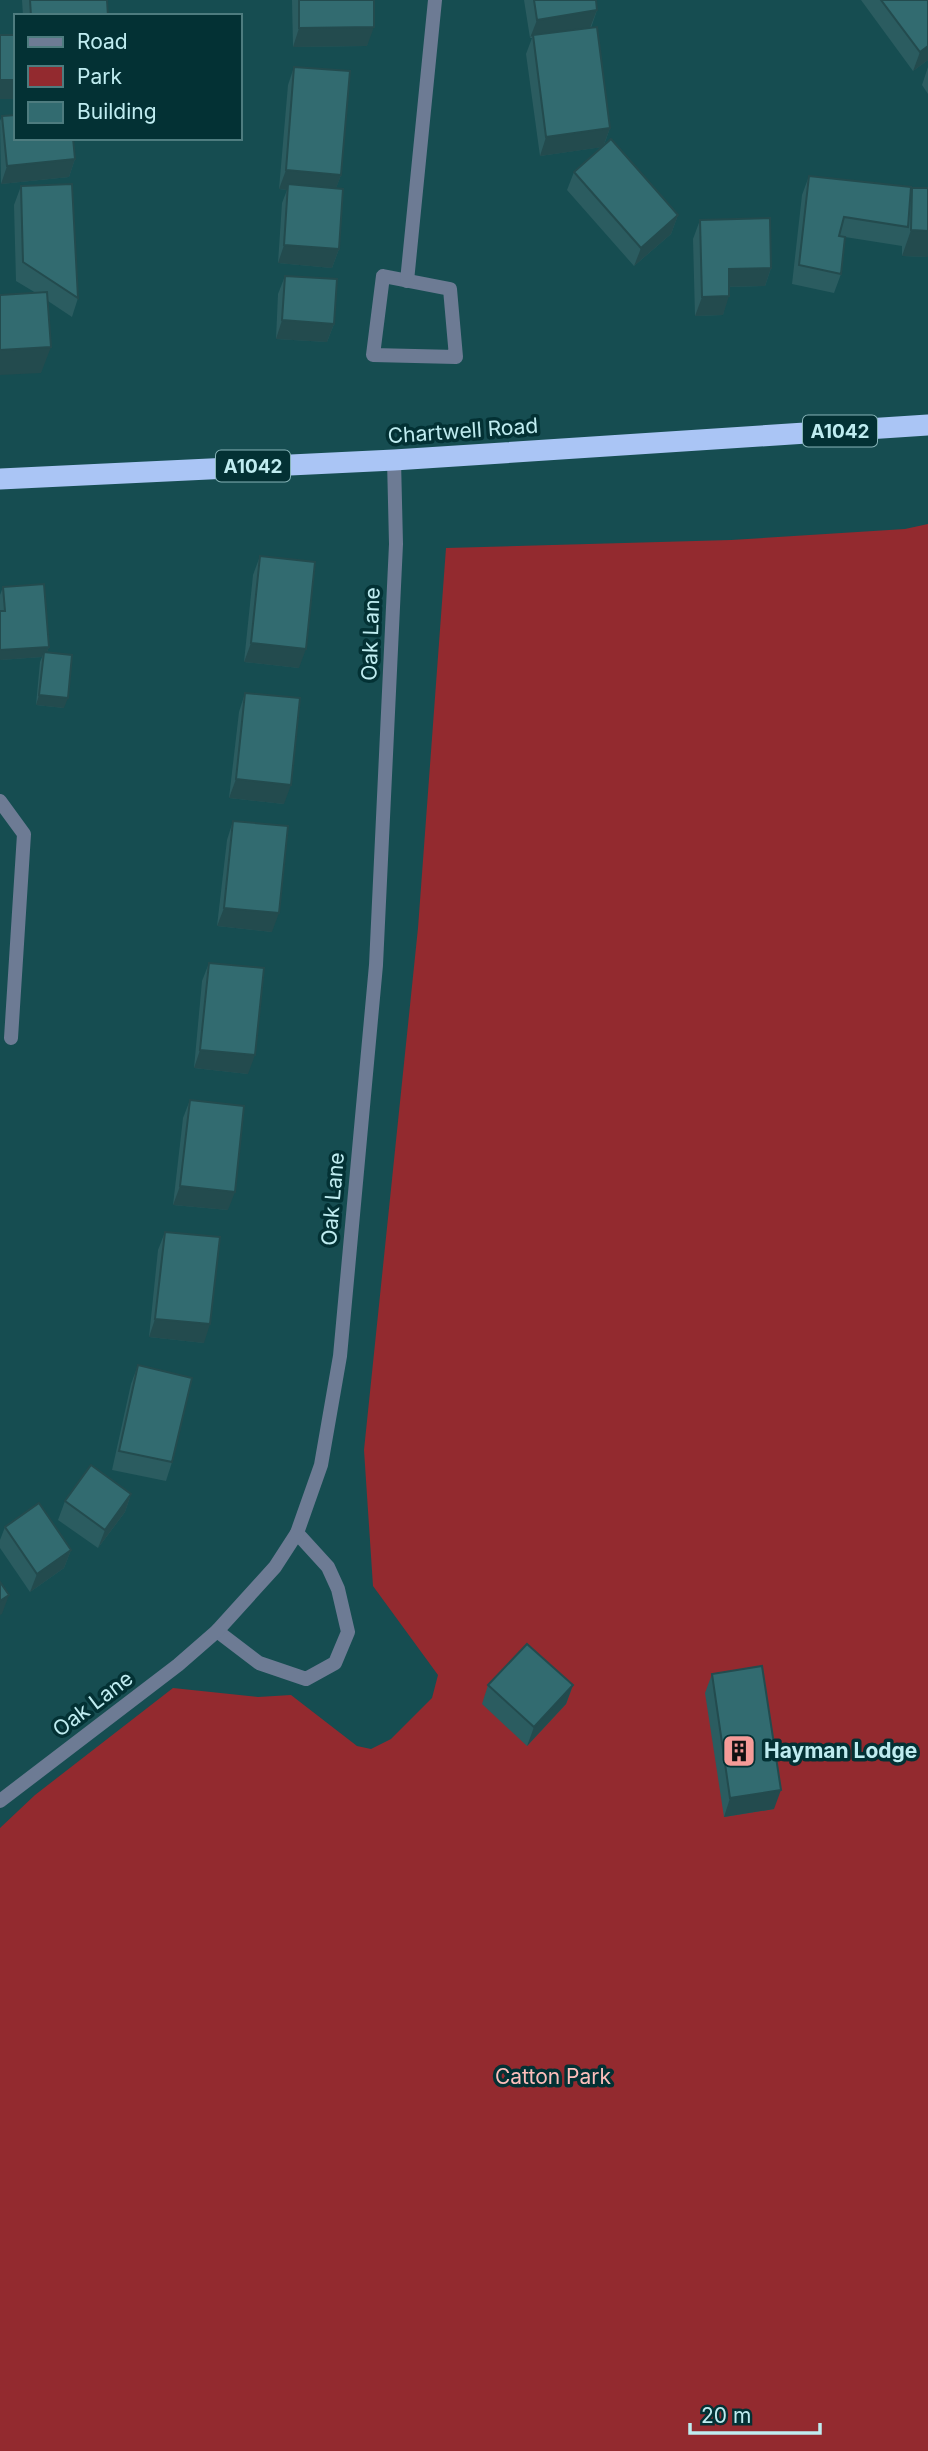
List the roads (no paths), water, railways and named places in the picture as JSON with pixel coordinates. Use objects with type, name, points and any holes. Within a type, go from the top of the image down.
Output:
[{"type":"highway","name":"Chartwell Road","points":[[0,479],[113,471],[394,460],[928,425]]},
{"type":"street","points":[[407,281],[435,0]]},
{"type":"street","points":[[383,276],[407,281],[450,289],[456,357],[373,355],[383,276]]},
{"type":"street","name":"Oak Lane","points":[[0,1801],[178,1665],[217,1631],[275,1567],[298,1533],[321,1465],[340,1356],[376,965],[396,544],[394,460]]},
{"type":"street","points":[[0,801],[24,834],[11,1038]]},
{"type":"street","points":[[217,1631],[259,1663],[306,1679],[335,1663],[348,1632],[338,1589],[328,1567],[298,1533]]},
{"type":"place","name":"Hayman Lodge","points":[[739,1751]]},
{"type":"park label","name":"Catton Park","points":[[553,2077]]}]
